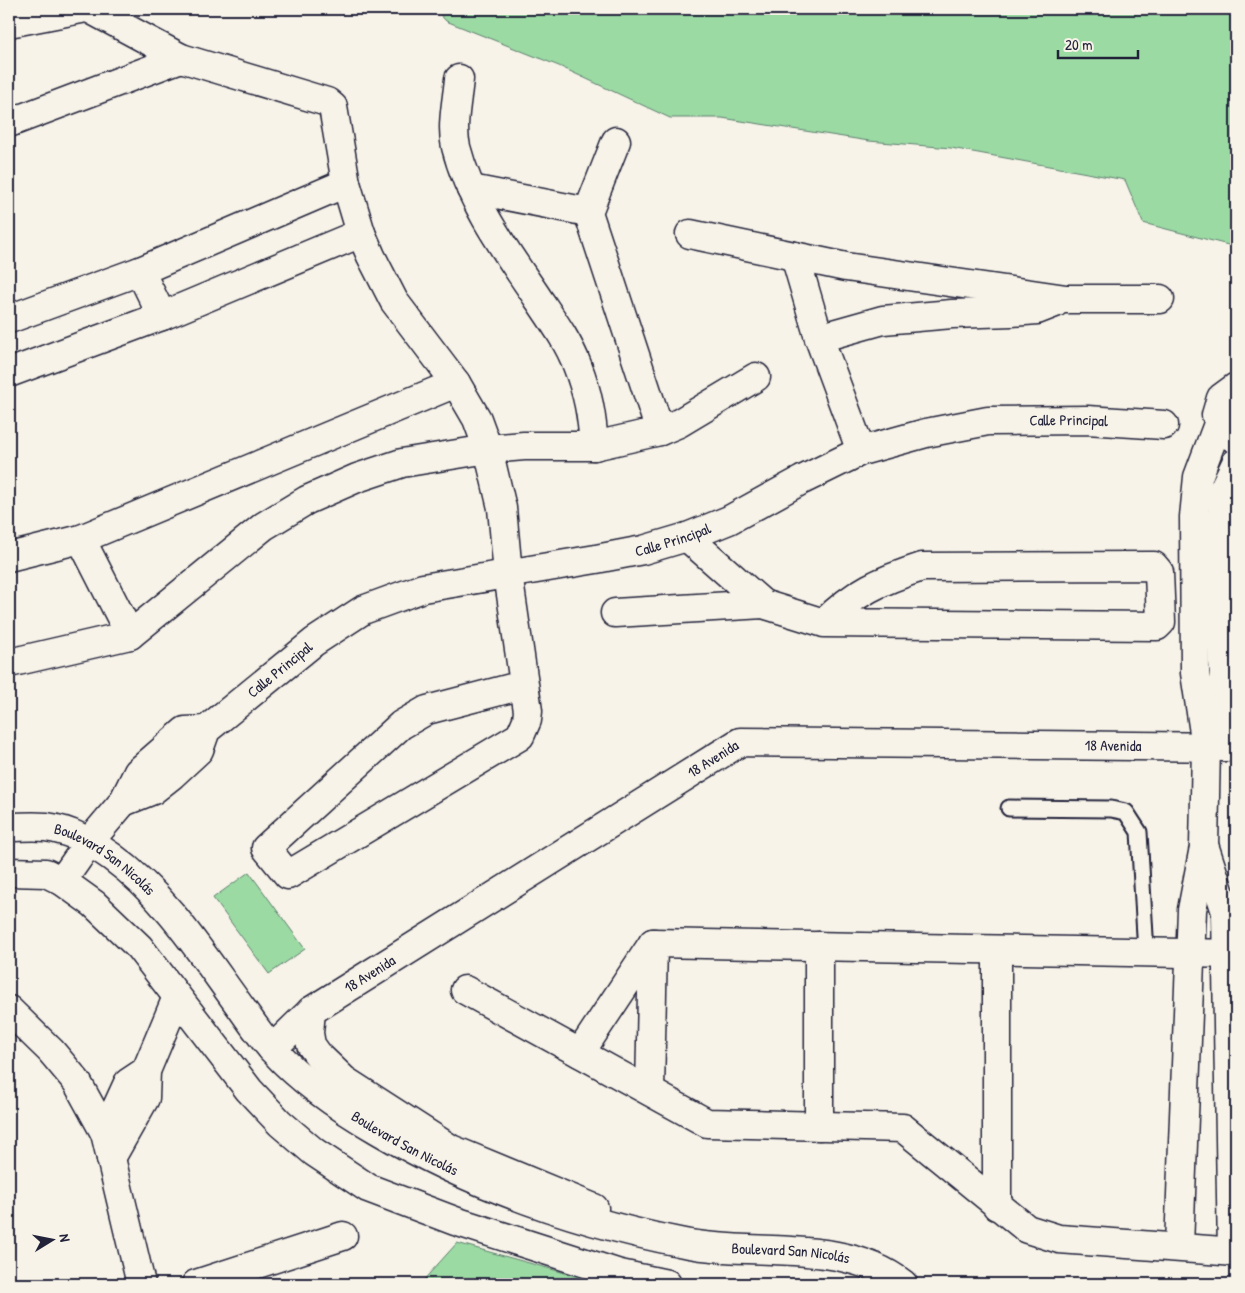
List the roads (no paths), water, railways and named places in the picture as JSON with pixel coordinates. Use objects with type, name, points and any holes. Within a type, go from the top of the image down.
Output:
[{"type":"street","points":[[9,24],[81,9]]},
{"type":"street","points":[[90,9],[181,58],[329,104],[335,111],[346,183],[361,232],[394,301],[456,383],[477,419],[488,449],[502,508],[508,574],[528,711],[527,720],[520,736],[288,874],[266,848],[401,726],[427,710],[523,685]]},
{"type":"street","points":[[9,123],[181,58]]},
{"type":"street","points":[[459,79],[455,128],[456,146],[471,189],[489,222],[554,321],[577,364],[592,412],[594,446]]},
{"type":"street","points":[[616,141],[588,212],[660,431]]},
{"type":"street","points":[[9,319],[140,271],[346,183]]},
{"type":"street","points":[[471,189],[588,212]]},
{"type":"street","points":[[9,373],[162,316],[361,232]]},
{"type":"street","points":[[690,234],[846,267],[1066,299],[1160,298]]},
{"type":"street","points":[[795,256],[819,338],[861,451]]},
{"type":"street","points":[[140,271],[162,316]]},
{"type":"street","points":[[819,338],[883,320],[952,314],[1037,310],[1066,299]]},
{"type":"street","points":[[9,663],[130,635],[264,526],[307,500],[357,478],[402,463],[488,449],[524,446],[594,446],[660,431],[679,423],[756,377]]},
{"type":"street","points":[[9,557],[82,539],[456,383]]},
{"type":"street","points":[[1222,747],[1195,673],[1194,517],[1198,477],[1227,432],[1216,415],[1221,398],[1236,387]]},
{"type":"street","name":"Calle Principal","points":[[62,880],[90,841],[123,802],[138,772],[185,731],[206,730],[314,642],[363,610],[423,588],[643,550],[687,537],[729,520],[802,480],[861,451],[926,433],[988,421],[1087,420],[1164,425]]},
{"type":"street","points":[[1179,1246],[1192,910],[1222,747],[1224,675],[1218,609],[1221,525],[1224,488],[1236,462]]},
{"type":"street","points":[[687,537],[762,604]]},
{"type":"street","points":[[82,539],[130,635]]},
{"type":"street","points":[[615,613],[762,604],[824,623],[1157,626],[1162,622],[1159,572],[1154,566],[922,567],[889,577],[863,590],[841,606],[824,623]]},
{"type":"street","name":"18 Avenida","points":[[272,1049],[311,1011],[740,742],[1222,747]]},
{"type":"street","name":"Boulevard San Nicolás","points":[[9,828],[47,827],[90,841],[133,873],[167,906],[272,1049],[301,1079],[378,1130],[447,1168],[552,1211],[688,1244],[802,1252],[867,1263],[904,1284]]},
{"type":"street","points":[[465,990],[707,1122],[906,1129],[1027,1229],[1059,1239],[1179,1246],[1234,1252],[1232,954],[1226,912],[1204,846]]},
{"type":"street","points":[[9,872],[46,873],[62,880],[94,904],[139,947],[249,1090],[280,1123],[314,1152],[368,1188],[455,1221],[620,1274],[667,1284]]},
{"type":"street","points":[[653,943],[1232,954]]},
{"type":"street","points":[[580,1053],[653,943]]},
{"type":"street","points":[[650,1091],[653,943]]},
{"type":"street","points":[[819,946],[819,1126]]},
{"type":"street","points":[[997,950],[997,1206]]},
{"type":"street","points":[[183,1004],[204,1015],[243,1056],[259,1058],[272,1049]]},
{"type":"street","points":[[108,1146],[145,1098],[146,1071],[183,1004]]},
{"type":"street","points":[[9,1010],[51,1051],[78,1082],[108,1146],[141,1284]]},
{"type":"street","points":[[311,1011],[309,1033],[311,1045],[319,1056],[344,1080],[386,1109],[451,1149],[666,1239]]},
{"type":"street","points":[[204,1283],[343,1236]]},
{"type":"lane","points":[[1009,808],[1111,809],[1126,812],[1139,832],[1146,952]]}]
